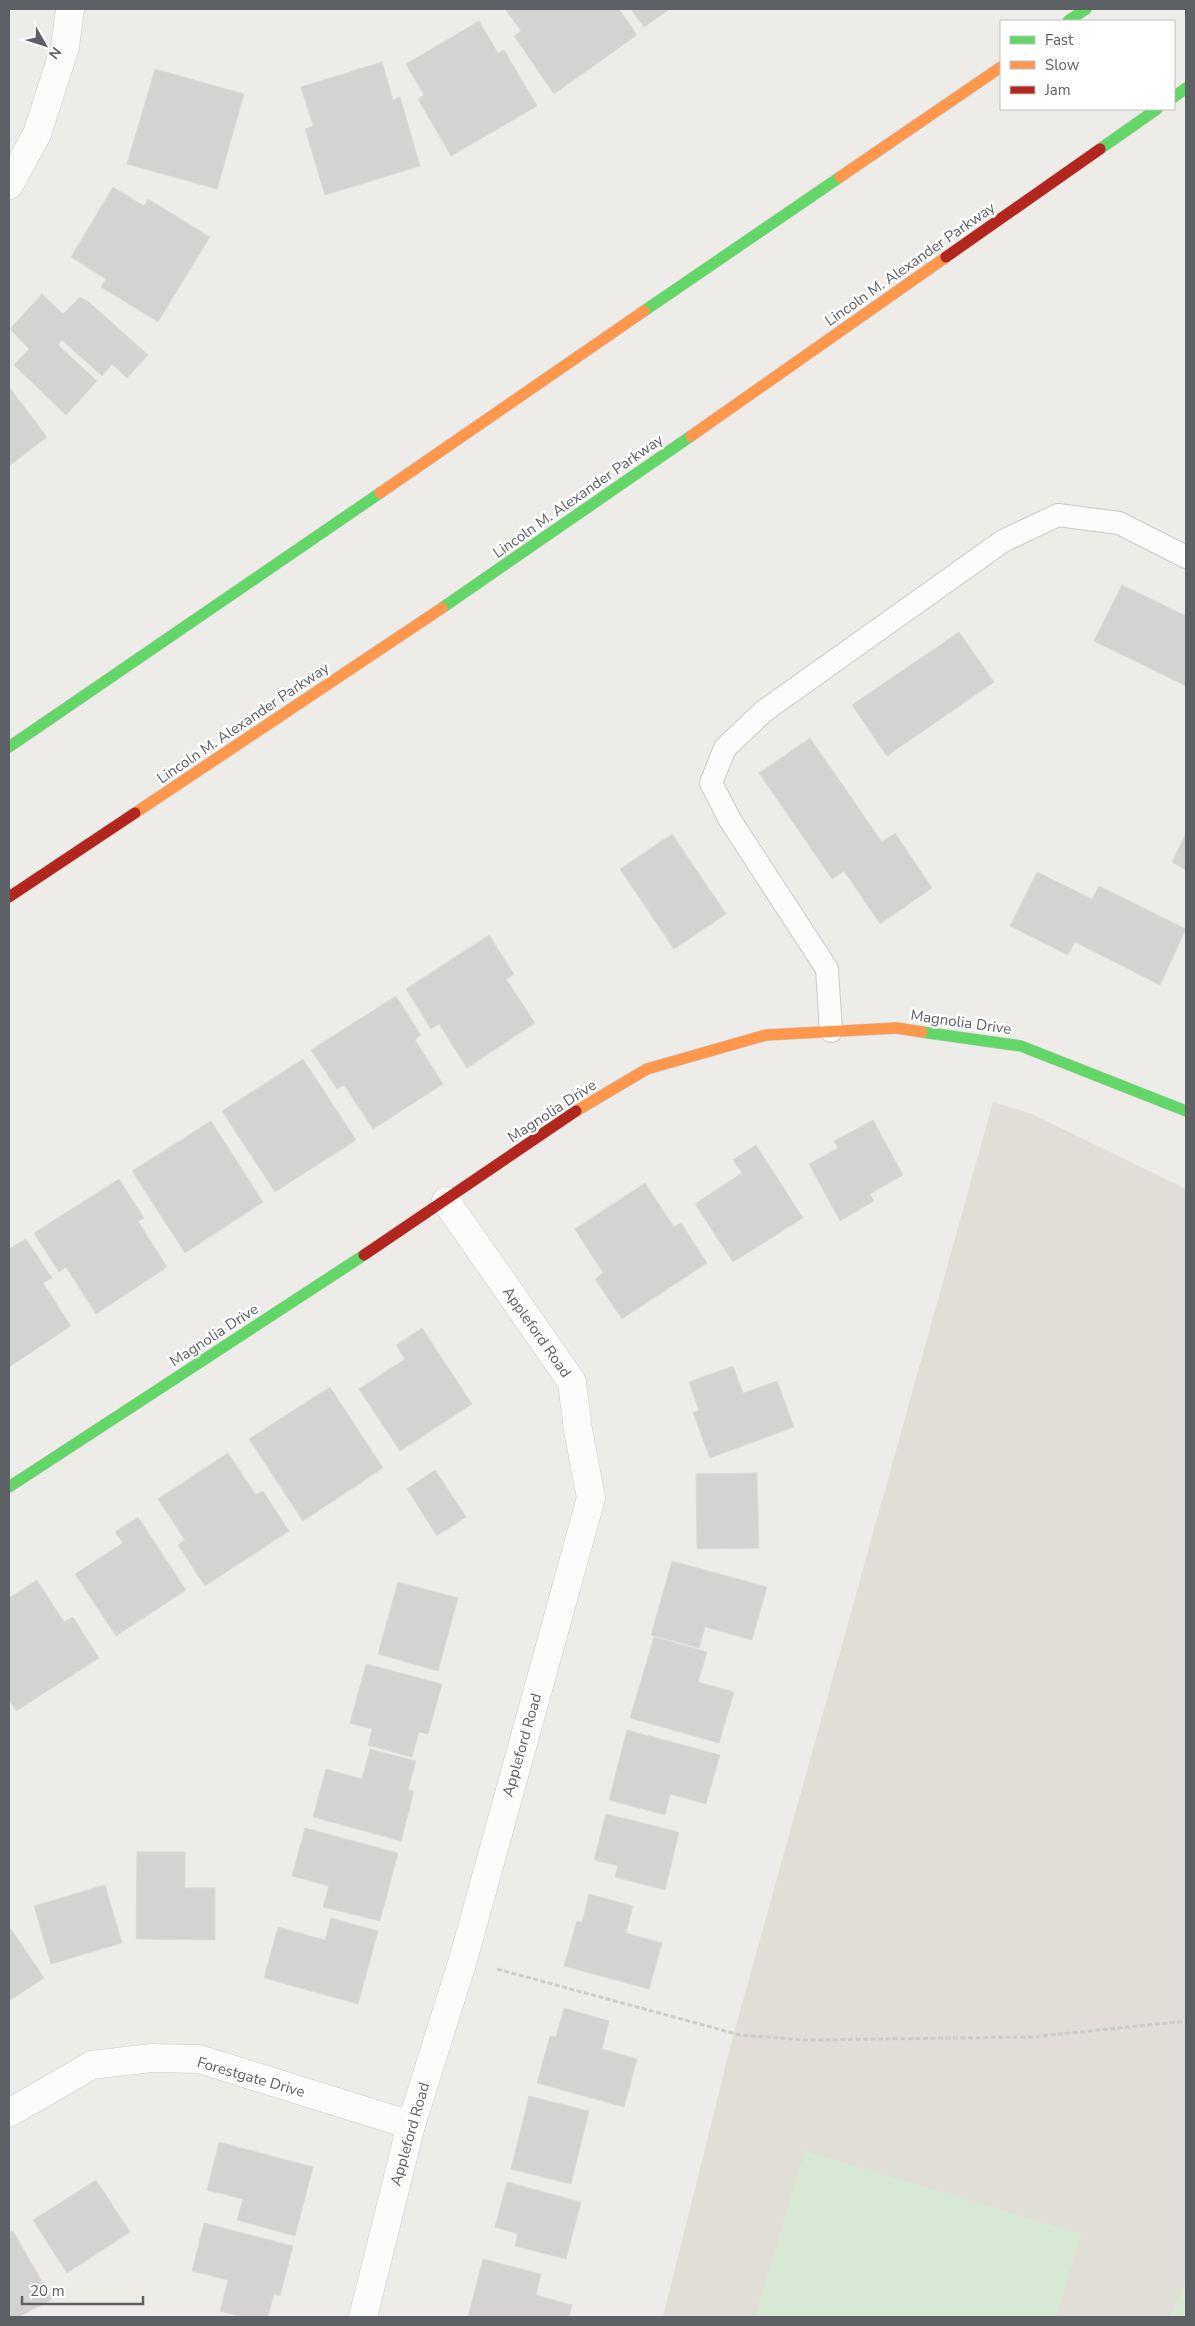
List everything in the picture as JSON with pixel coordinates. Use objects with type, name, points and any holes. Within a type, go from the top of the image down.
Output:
[{"type":"main road","points":[[1070,20],[1086,9]]},
{"type":"main road","points":[[9,747],[1000,68]]},
{"type":"main road","points":[[1175,96],[1186,88]]},
{"type":"main road","name":"Lincoln M. Alexander Parkway","points":[[9,897],[504,567],[1156,110]]},
{"type":"main road","name":"Magnolia Drive","points":[[9,1487],[446,1201],[579,1109],[647,1069],[766,1035],[898,1028],[1021,1046],[1184,1106]]},
{"type":"street","points":[[9,185],[37,134],[64,47],[70,9]]},
{"type":"street","name":"Appleford Road","points":[[363,2317],[411,2125],[463,1960],[591,1498],[578,1430],[572,1382],[446,1201]]},
{"type":"street","name":"Forestgate Drive","points":[[9,2112],[92,2065],[151,2058],[199,2059],[411,2125]]},
{"type":"lane","points":[[831,1031],[827,969],[730,820],[711,783],[724,748],[764,711],[1003,541],[1058,515],[1119,523],[1186,557]]},
{"type":"path","points":[[463,1960],[740,2035],[806,2040],[1031,2037],[1186,2020]]},
{"type":"shaded area","points":[[993,1102],[1032,1114],[1186,1189],[1186,2317],[663,2317],[732,2040]]},
{"type":"green space","points":[[805,2151],[1081,2234],[1056,2317],[755,2317]]},
{"type":"green space","points":[[1186,2282],[1186,2317],[1169,2317]]},
{"type":"building","points":[[505,9],[619,9],[637,35],[554,94],[514,36],[521,31]]},
{"type":"building","points":[[631,9],[670,9],[644,27]]},
{"type":"building","points":[[479,21],[498,53],[504,50],[537,106],[451,156],[418,99],[424,95],[406,64]]},
{"type":"building","points":[[382,62],[393,100],[400,97],[420,166],[325,195],[305,129],[313,126],[301,87]]},
{"type":"building","points":[[155,69],[244,94],[217,189],[127,164]]},
{"type":"building","points":[[113,187],[144,206],[148,199],[210,237],[158,322],[101,287],[106,279],[71,257]]},
{"type":"building","points":[[42,294],[63,314],[80,297],[89,302],[148,355],[127,378],[112,364],[102,376],[62,340],[58,345],[97,381],[66,415],[14,365],[29,349],[10,329]]},
{"type":"building","points":[[9,387],[47,437],[9,466]]},
{"type":"building","points":[[1122,585],[1186,616],[1186,686],[1094,641]]},
{"type":"building","points":[[959,632],[994,682],[887,756],[852,705]]},
{"type":"building","points":[[810,738],[882,842],[895,833],[932,888],[880,924],[844,871],[832,879],[759,773]]},
{"type":"building","points":[[1186,833],[1186,870],[1172,862]]},
{"type":"building","points":[[672,834],[726,914],[674,949],[620,869]]},
{"type":"building","points":[[1037,872],[1092,899],[1099,886],[1186,929],[1160,985],[1075,942],[1068,955],[1010,926]]},
{"type":"building","points":[[489,935],[514,974],[506,979],[535,1023],[467,1068],[439,1024],[431,1029],[406,989]]},
{"type":"building","points":[[396,996],[421,1035],[415,1040],[443,1084],[373,1129],[344,1085],[337,1089],[311,1050]]},
{"type":"building","points":[[303,1059],[356,1140],[275,1192],[222,1111]]},
{"type":"building","points":[[873,1120],[903,1175],[870,1194],[874,1201],[840,1221],[809,1164],[838,1148],[834,1141]]},
{"type":"building","points":[[211,1121],[263,1202],[185,1253],[132,1171]]},
{"type":"building","points":[[756,1145],[803,1218],[733,1262],[695,1204],[742,1173],[733,1160]]},
{"type":"building","points":[[119,1179],[144,1218],[138,1221],[167,1267],[96,1314],[66,1267],[59,1272],[34,1233]]},
{"type":"building","points":[[645,1183],[674,1227],[681,1223],[707,1263],[622,1319],[595,1279],[603,1273],[575,1229]]},
{"type":"building","points":[[26,1239],[52,1278],[43,1283],[71,1326],[9,1367],[9,1249]]},
{"type":"building","points":[[422,1328],[472,1404],[400,1451],[359,1389],[405,1359],[396,1345]]},
{"type":"building","points":[[733,1366],[743,1393],[777,1381],[794,1427],[710,1458],[693,1413],[699,1410],[689,1382]]},
{"type":"building","points":[[330,1387],[383,1468],[303,1521],[249,1439]]},
{"type":"building","points":[[228,1453],[256,1495],[263,1491],[289,1531],[205,1586],[178,1545],[185,1540],[158,1499]]},
{"type":"building","points":[[435,1470],[466,1517],[437,1536],[407,1489]]},
{"type":"building","points":[[757,1473],[759,1548],[697,1549],[696,1474]]},
{"type":"building","points":[[138,1517],[186,1590],[116,1636],[75,1574],[123,1543],[115,1532]]},
{"type":"building","points":[[672,1561],[767,1587],[752,1640],[705,1627],[699,1648],[651,1635]]},
{"type":"building","points":[[37,1580],[64,1622],[73,1617],[99,1658],[16,1711],[9,1700],[9,1598]]},
{"type":"building","points":[[398,1582],[458,1598],[438,1671],[378,1654]]},
{"type":"building","points":[[654,1637],[707,1652],[698,1682],[734,1692],[719,1743],[630,1718]]},
{"type":"building","points":[[366,1664],[442,1684],[428,1734],[419,1732],[412,1757],[368,1745],[372,1729],[350,1723]]},
{"type":"building","points":[[627,1730],[720,1755],[706,1804],[670,1794],[665,1815],[609,1800]]},
{"type":"building","points":[[370,1749],[416,1761],[408,1790],[414,1791],[401,1841],[313,1817],[326,1769],[362,1779]]},
{"type":"building","points":[[606,1814],[679,1832],[665,1890],[615,1877],[618,1866],[594,1860]]},
{"type":"building","points":[[305,1828],[398,1853],[380,1921],[323,1907],[329,1886],[292,1876]]},
{"type":"building","points":[[137,1852],[185,1852],[185,1888],[215,1888],[215,1940],[136,1939]]},
{"type":"building","points":[[105,1885],[122,1943],[51,1964],[34,1906]]},
{"type":"building","points":[[589,1894],[633,1906],[626,1933],[662,1943],[649,1989],[564,1966],[577,1921],[582,1922]]},
{"type":"building","points":[[331,1918],[378,1931],[358,2004],[264,1978],[278,1927],[325,1940]]},
{"type":"building","points":[[9,1926],[44,1978],[9,2001]]},
{"type":"building","points":[[564,2008],[609,2021],[602,2049],[637,2059],[624,2107],[537,2083],[550,2036],[556,2037]]},
{"type":"building","points":[[529,2096],[589,2111],[571,2184],[511,2169]]},
{"type":"building","points":[[219,2142],[313,2167],[295,2236],[237,2220],[243,2199],[207,2190]]},
{"type":"building","points":[[96,2180],[130,2232],[67,2273],[33,2220]]},
{"type":"building","points":[[507,2182],[581,2202],[566,2259],[515,2246],[518,2234],[495,2227]]},
{"type":"building","points":[[204,2223],[293,2246],[280,2296],[274,2294],[268,2317],[242,2317],[220,2311],[228,2280],[192,2271]]},
{"type":"building","points":[[13,2231],[52,2299],[19,2317],[9,2317],[9,2233]]},
{"type":"building","points":[[483,2259],[541,2274],[536,2295],[572,2305],[569,2317],[468,2317]]},
{"type":"traffic: fast","points":[[1070,20],[1086,9]]},
{"type":"traffic: fast","points":[[1175,96],[1186,88]]},
{"type":"traffic: fast","points":[[1100,149],[1156,110]]},
{"type":"traffic: fast","points":[[644,311],[840,177]]},
{"type":"traffic: fast","points":[[442,608],[691,436]]},
{"type":"traffic: fast","points":[[9,747],[380,493]]},
{"type":"traffic: fast","points":[[922,1032],[1021,1046],[1186,1111]]},
{"type":"traffic: fast","points":[[9,1487],[364,1255]]},
{"type":"traffic: slow","points":[[840,177],[1000,68]]},
{"type":"traffic: slow","points":[[691,436],[946,257]]},
{"type":"traffic: slow","points":[[380,493],[644,311]]},
{"type":"traffic: slow","points":[[135,813],[442,608]]},
{"type":"traffic: slow","points":[[576,1111],[647,1069],[766,1035],[897,1028],[922,1032]]},
{"type":"traffic: jam","points":[[946,257],[1100,149]]},
{"type":"traffic: jam","points":[[9,897],[135,813]]},
{"type":"traffic: jam","points":[[364,1255],[576,1111]]}]
